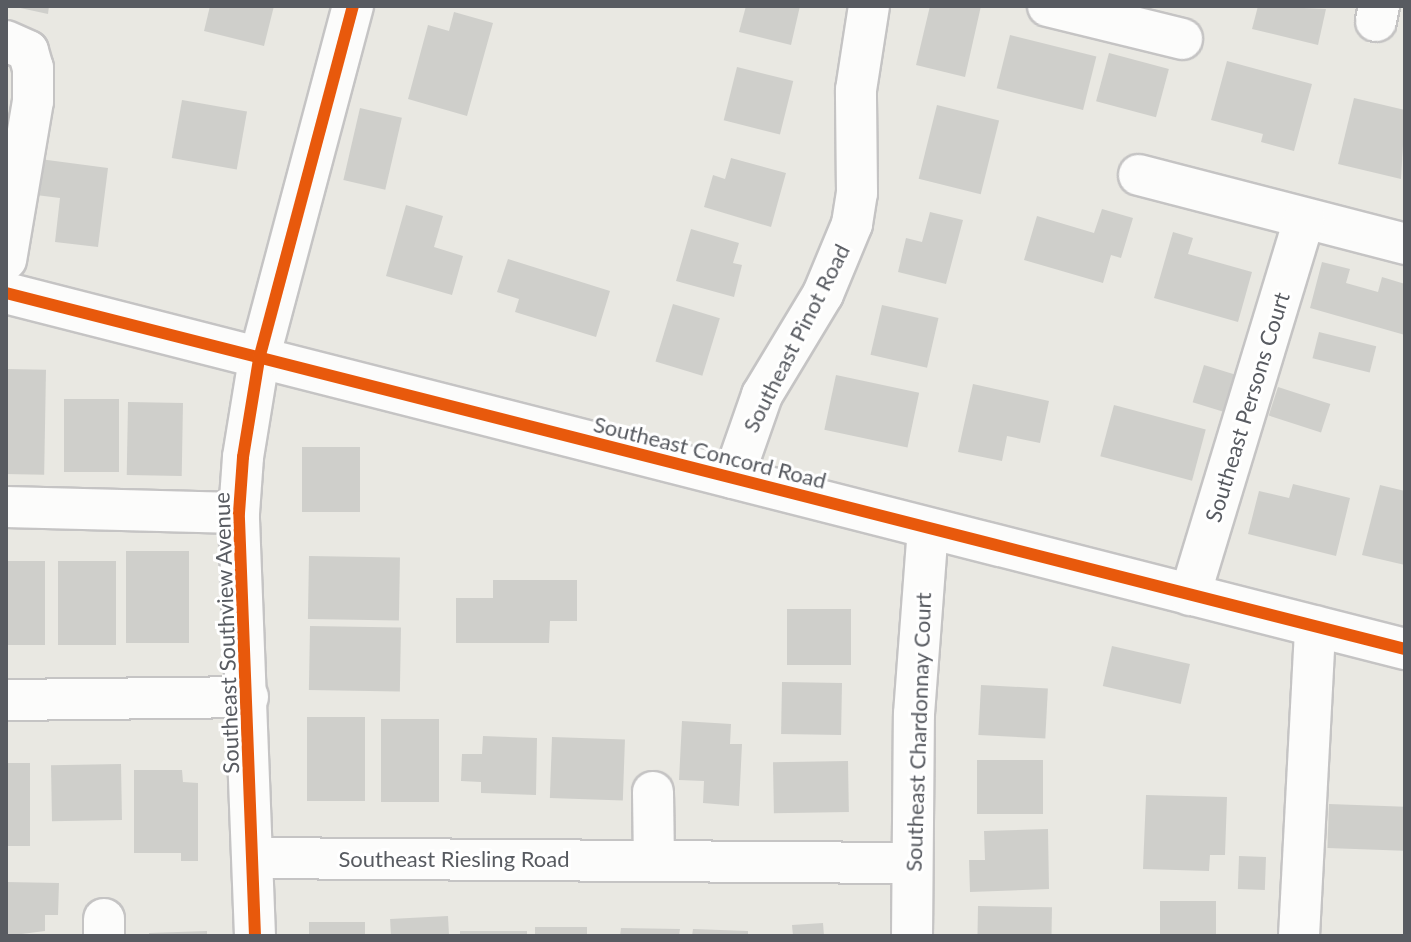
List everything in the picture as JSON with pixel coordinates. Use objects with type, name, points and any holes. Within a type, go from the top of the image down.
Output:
[{"type":"street","name":"Southeast Southview Avenue","points":[[255,936],[239,513],[259,359],[353,6]]},
{"type":"street","name":"Southeast Pinot Road","points":[[733,478],[762,395],[823,294],[852,224],[857,193],[856,90],[869,6]]},
{"type":"street","points":[[1048,6],[1182,39]]},
{"type":"street","points":[[6,41],[28,51],[33,68],[33,101],[6,260]]},
{"type":"street","points":[[1139,175],[1405,244]]},
{"type":"street","name":"Southeast Persons Court","points":[[1190,595],[1304,219]]},
{"type":"street","name":"Southeast Concord Road","points":[[6,293],[1405,649]]},
{"type":"street","points":[[6,507],[239,513]]},
{"type":"street","name":"Southeast Chardonnay Court","points":[[912,936],[914,714],[928,529]]},
{"type":"street","points":[[1299,936],[1315,626]]},
{"type":"street","points":[[6,700],[248,697]]},
{"type":"street","points":[[653,792],[654,860]]},
{"type":"street","name":"Southeast Riesling Road","points":[[254,858],[912,863]]},
{"type":"building","points":[[11,6],[49,6],[48,14]]},
{"type":"building","points":[[210,6],[274,6],[264,46],[204,31]]},
{"type":"building","points":[[746,6],[800,6],[791,45],[739,32]]},
{"type":"building","points":[[930,6],[981,6],[965,77],[916,65]]},
{"type":"building","points":[[1258,6],[1326,9],[1318,45],[1252,29]]},
{"type":"building","points":[[454,12],[493,23],[467,116],[408,99],[428,25],[449,31]]},
{"type":"building","points":[[1010,35],[1096,57],[1083,110],[997,88]]},
{"type":"building","points":[[1109,53],[1169,69],[1156,117],[1096,101]]},
{"type":"building","points":[[1227,61],[1312,84],[1294,151],[1261,142],[1263,134],[1211,120]]},
{"type":"building","points":[[737,67],[793,81],[780,134],[724,120]]},
{"type":"building","points":[[1354,98],[1405,110],[1401,179],[1338,164]]},
{"type":"building","points":[[182,100],[247,111],[237,170],[172,158]]},
{"type":"building","points":[[937,105],[999,120],[981,194],[919,179]]},
{"type":"building","points":[[360,108],[402,118],[385,190],[343,180]]},
{"type":"building","points":[[32,158],[108,168],[98,247],[55,242],[60,198],[28,194]]},
{"type":"building","points":[[731,158],[786,173],[771,227],[704,207],[713,175],[725,179]]},
{"type":"building","points":[[406,205],[443,216],[434,247],[463,256],[452,295],[386,276]]},
{"type":"building","points":[[1102,209],[1133,218],[1121,258],[1111,255],[1103,283],[1024,260],[1037,216],[1094,233]]},
{"type":"building","points":[[930,212],[963,220],[946,284],[898,272],[906,238],[922,242]]},
{"type":"building","points":[[691,229],[739,243],[733,263],[742,265],[734,297],[676,281]]},
{"type":"building","points":[[1173,232],[1193,238],[1188,254],[1252,272],[1238,322],[1154,298]]},
{"type":"building","points":[[508,259],[610,291],[596,337],[515,312],[519,299],[497,292]]},
{"type":"building","points":[[1322,262],[1350,269],[1346,283],[1378,292],[1382,277],[1405,284],[1405,335],[1310,308]]},
{"type":"building","points":[[673,304],[720,318],[702,376],[655,361]]},
{"type":"building","points":[[882,305],[939,318],[927,368],[871,355]]},
{"type":"building","points":[[1319,332],[1376,346],[1370,372],[1312,358]]},
{"type":"building","points":[[1204,365],[1241,376],[1230,414],[1193,402]]},
{"type":"building","points":[[6,369],[46,370],[44,475],[6,474]]},
{"type":"building","points":[[836,375],[919,393],[907,447],[824,430]]},
{"type":"building","points":[[973,384],[1049,401],[1040,443],[1007,436],[1002,461],[958,452]]},
{"type":"building","points":[[1278,387],[1330,404],[1321,433],[1269,416]]},
{"type":"building","points":[[64,399],[119,399],[119,472],[64,472]]},
{"type":"building","points":[[128,402],[183,403],[182,476],[127,475]]},
{"type":"building","points":[[1114,405],[1206,430],[1192,481],[1100,456]]},
{"type":"building","points":[[302,447],[360,447],[360,512],[302,512]]},
{"type":"building","points":[[1293,484],[1350,498],[1336,556],[1248,534],[1259,491],[1289,498]]},
{"type":"building","points":[[1380,485],[1405,491],[1405,565],[1362,555]]},
{"type":"building","points":[[126,551],[189,551],[189,643],[126,643]]},
{"type":"building","points":[[309,556],[400,558],[399,621],[308,619]]},
{"type":"building","points":[[6,561],[45,561],[45,645],[6,645]]},
{"type":"building","points":[[58,561],[116,561],[116,645],[58,645]]},
{"type":"building","points":[[493,580],[577,580],[577,621],[550,621],[549,643],[456,643],[456,598],[493,598]]},
{"type":"building","points":[[787,609],[851,609],[851,665],[787,665]]},
{"type":"building","points":[[310,626],[401,628],[400,692],[309,690]]},
{"type":"building","points":[[1112,646],[1190,664],[1181,704],[1103,686]]},
{"type":"building","points":[[782,682],[842,683],[841,735],[781,734]]},
{"type":"building","points":[[981,685],[1048,689],[1045,738],[978,735]]},
{"type":"building","points":[[307,717],[365,717],[365,801],[307,801]]},
{"type":"building","points":[[381,719],[439,719],[439,802],[381,802]]},
{"type":"building","points":[[682,721],[731,724],[730,744],[742,744],[739,806],[703,803],[704,781],[679,780]]},
{"type":"building","points":[[483,736],[537,738],[536,795],[481,793],[481,782],[461,781],[462,754],[482,754]]},
{"type":"building","points":[[552,737],[625,740],[623,801],[550,798]]},
{"type":"building","points":[[977,760],[1043,760],[1043,814],[977,814]]},
{"type":"building","points":[[848,761],[849,812],[774,813],[773,762]]},
{"type":"building","points":[[6,763],[30,763],[30,846],[6,846]]},
{"type":"building","points":[[121,764],[122,820],[52,821],[51,765]]},
{"type":"building","points":[[134,770],[182,770],[183,782],[198,783],[198,861],[181,861],[181,853],[134,853]]},
{"type":"building","points":[[1146,795],[1227,797],[1225,855],[1210,855],[1209,871],[1143,869]]},
{"type":"building","points":[[1329,804],[1405,807],[1403,851],[1327,848]]},
{"type":"building","points":[[1048,829],[1049,889],[970,892],[969,860],[985,860],[984,831]]},
{"type":"building","points":[[1239,856],[1266,857],[1265,890],[1238,889]]},
{"type":"building","points":[[6,882],[59,883],[58,915],[45,915],[45,931],[6,936]]},
{"type":"building","points":[[1160,901],[1216,901],[1216,936],[1160,936]]},
{"type":"building","points":[[978,906],[1052,907],[1051,936],[977,936]]},
{"type":"building","points":[[448,916],[449,936],[391,936],[390,919]]},
{"type":"building","points":[[309,922],[365,922],[365,936],[309,936]]},
{"type":"building","points":[[823,923],[824,936],[793,936],[792,925]]},
{"type":"building","points":[[535,927],[587,927],[587,936],[535,936]]},
{"type":"building","points":[[621,928],[680,929],[679,936],[620,936]]},
{"type":"building","points":[[693,929],[748,931],[748,936],[692,936]]},
{"type":"building","points":[[207,931],[207,936],[149,936],[149,933]]},
{"type":"building","points":[[460,931],[527,931],[527,936],[460,936]]},
{"type":"cycle path","points":[[255,936],[239,513],[243,457],[259,359],[353,6]]},
{"type":"cycle path","points":[[6,293],[1405,649]]}]
